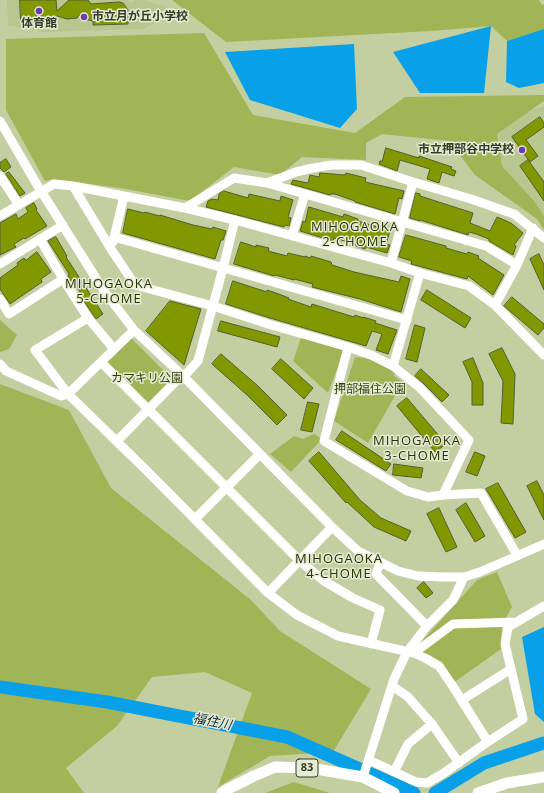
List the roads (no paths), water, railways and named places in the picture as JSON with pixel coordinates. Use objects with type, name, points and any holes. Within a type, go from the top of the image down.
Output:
[{"type":"main road","name":"83","points":[[222,793],[275,767],[310,768],[363,777],[394,793]]},
{"type":"main road","points":[[478,793],[507,783],[544,777]]},
{"type":"street","points":[[0,121],[41,191],[104,291],[134,330],[358,551],[398,571],[418,576],[443,578],[464,577],[544,544]]},
{"type":"street","points":[[267,183],[296,172],[312,168],[332,165],[361,166],[471,198],[514,214],[544,238]]},
{"type":"street","points":[[0,176],[19,205]]},
{"type":"street","points":[[185,208],[234,178],[267,183],[486,246],[517,265]]},
{"type":"street","points":[[391,263],[413,182]]},
{"type":"street","points":[[0,216],[54,184],[73,186],[185,208],[234,220],[469,286],[495,305],[544,355]]},
{"type":"street","points":[[73,186],[134,285],[213,306],[371,355],[393,366],[419,387],[469,440],[443,495]]},
{"type":"street","points":[[292,236],[306,194]]},
{"type":"street","points":[[111,249],[124,196]]},
{"type":"street","points":[[116,441],[198,361],[223,268],[234,220]]},
{"type":"street","points":[[0,264],[63,225]]},
{"type":"street","points":[[495,305],[517,265],[533,228]]},
{"type":"street","points":[[114,237],[407,320]]},
{"type":"street","points":[[40,239],[62,279],[88,318],[114,348]]},
{"type":"street","points":[[393,366],[420,273]]},
{"type":"street","points":[[0,299],[9,314],[62,279]]},
{"type":"street","points":[[88,318],[35,350],[68,394],[268,593],[297,615],[338,636],[410,652],[425,658],[438,666],[462,700],[488,742]]},
{"type":"street","points":[[0,364],[6,371],[61,396],[68,394],[134,330]]},
{"type":"street","points":[[348,347],[324,441],[407,491],[428,497],[481,493],[517,555]]},
{"type":"street","points":[[101,362],[300,560],[324,581],[353,598],[380,610],[371,644]]},
{"type":"street","points":[[195,519],[260,454]]},
{"type":"street","points":[[268,593],[332,527]]},
{"type":"street","points":[[380,563],[376,574],[428,626]]},
{"type":"street","points":[[363,777],[392,686],[410,652],[428,626],[453,600],[464,577]]},
{"type":"street","points":[[369,760],[416,782],[427,783],[523,719],[505,644],[508,628],[544,606]]},
{"type":"street","points":[[410,652],[453,624],[517,622]]},
{"type":"street","points":[[462,700],[511,669]]},
{"type":"street","points":[[392,686],[407,696],[432,724],[459,763]]},
{"type":"street","points":[[394,772],[408,744],[432,724]]},
{"type":"water","points":[[491,26],[484,93],[420,93],[393,52]]},
{"type":"water","points":[[544,29],[544,83],[519,88],[506,82],[507,41]]},
{"type":"water","points":[[354,44],[357,109],[340,128],[250,100],[225,52]]},
{"type":"water","points":[[544,627],[544,722],[535,714],[522,637]]},
{"type":"waterway","name":"福住川","points":[[0,687],[107,702],[287,737],[414,793]]},
{"type":"waterway","name":"福住川","points":[[435,793],[484,763],[544,743]]},
{"type":"place","name":"体育館","points":[[39,11]]},
{"type":"place","name":"市立月が丘小学校","points":[[84,17]]},
{"type":"place","name":"市立押部谷中学校","points":[[522,150]]},
{"type":"district","name":"MIHOGAOKA 2-CHOME","points":[[355,234]]},
{"type":"district","name":"MIHOGAOKA 5-CHOME","points":[[109,292]]},
{"type":"district","name":"MIHOGAOKA 3-CHOME","points":[[417,448]]},
{"type":"district","name":"MIHOGAOKA 4-CHOME","points":[[339,566]]},
{"type":"park label","name":"カマキリ公園","points":[[147,379]]},
{"type":"park label","name":"押部福住公園","points":[[370,390]]}]
